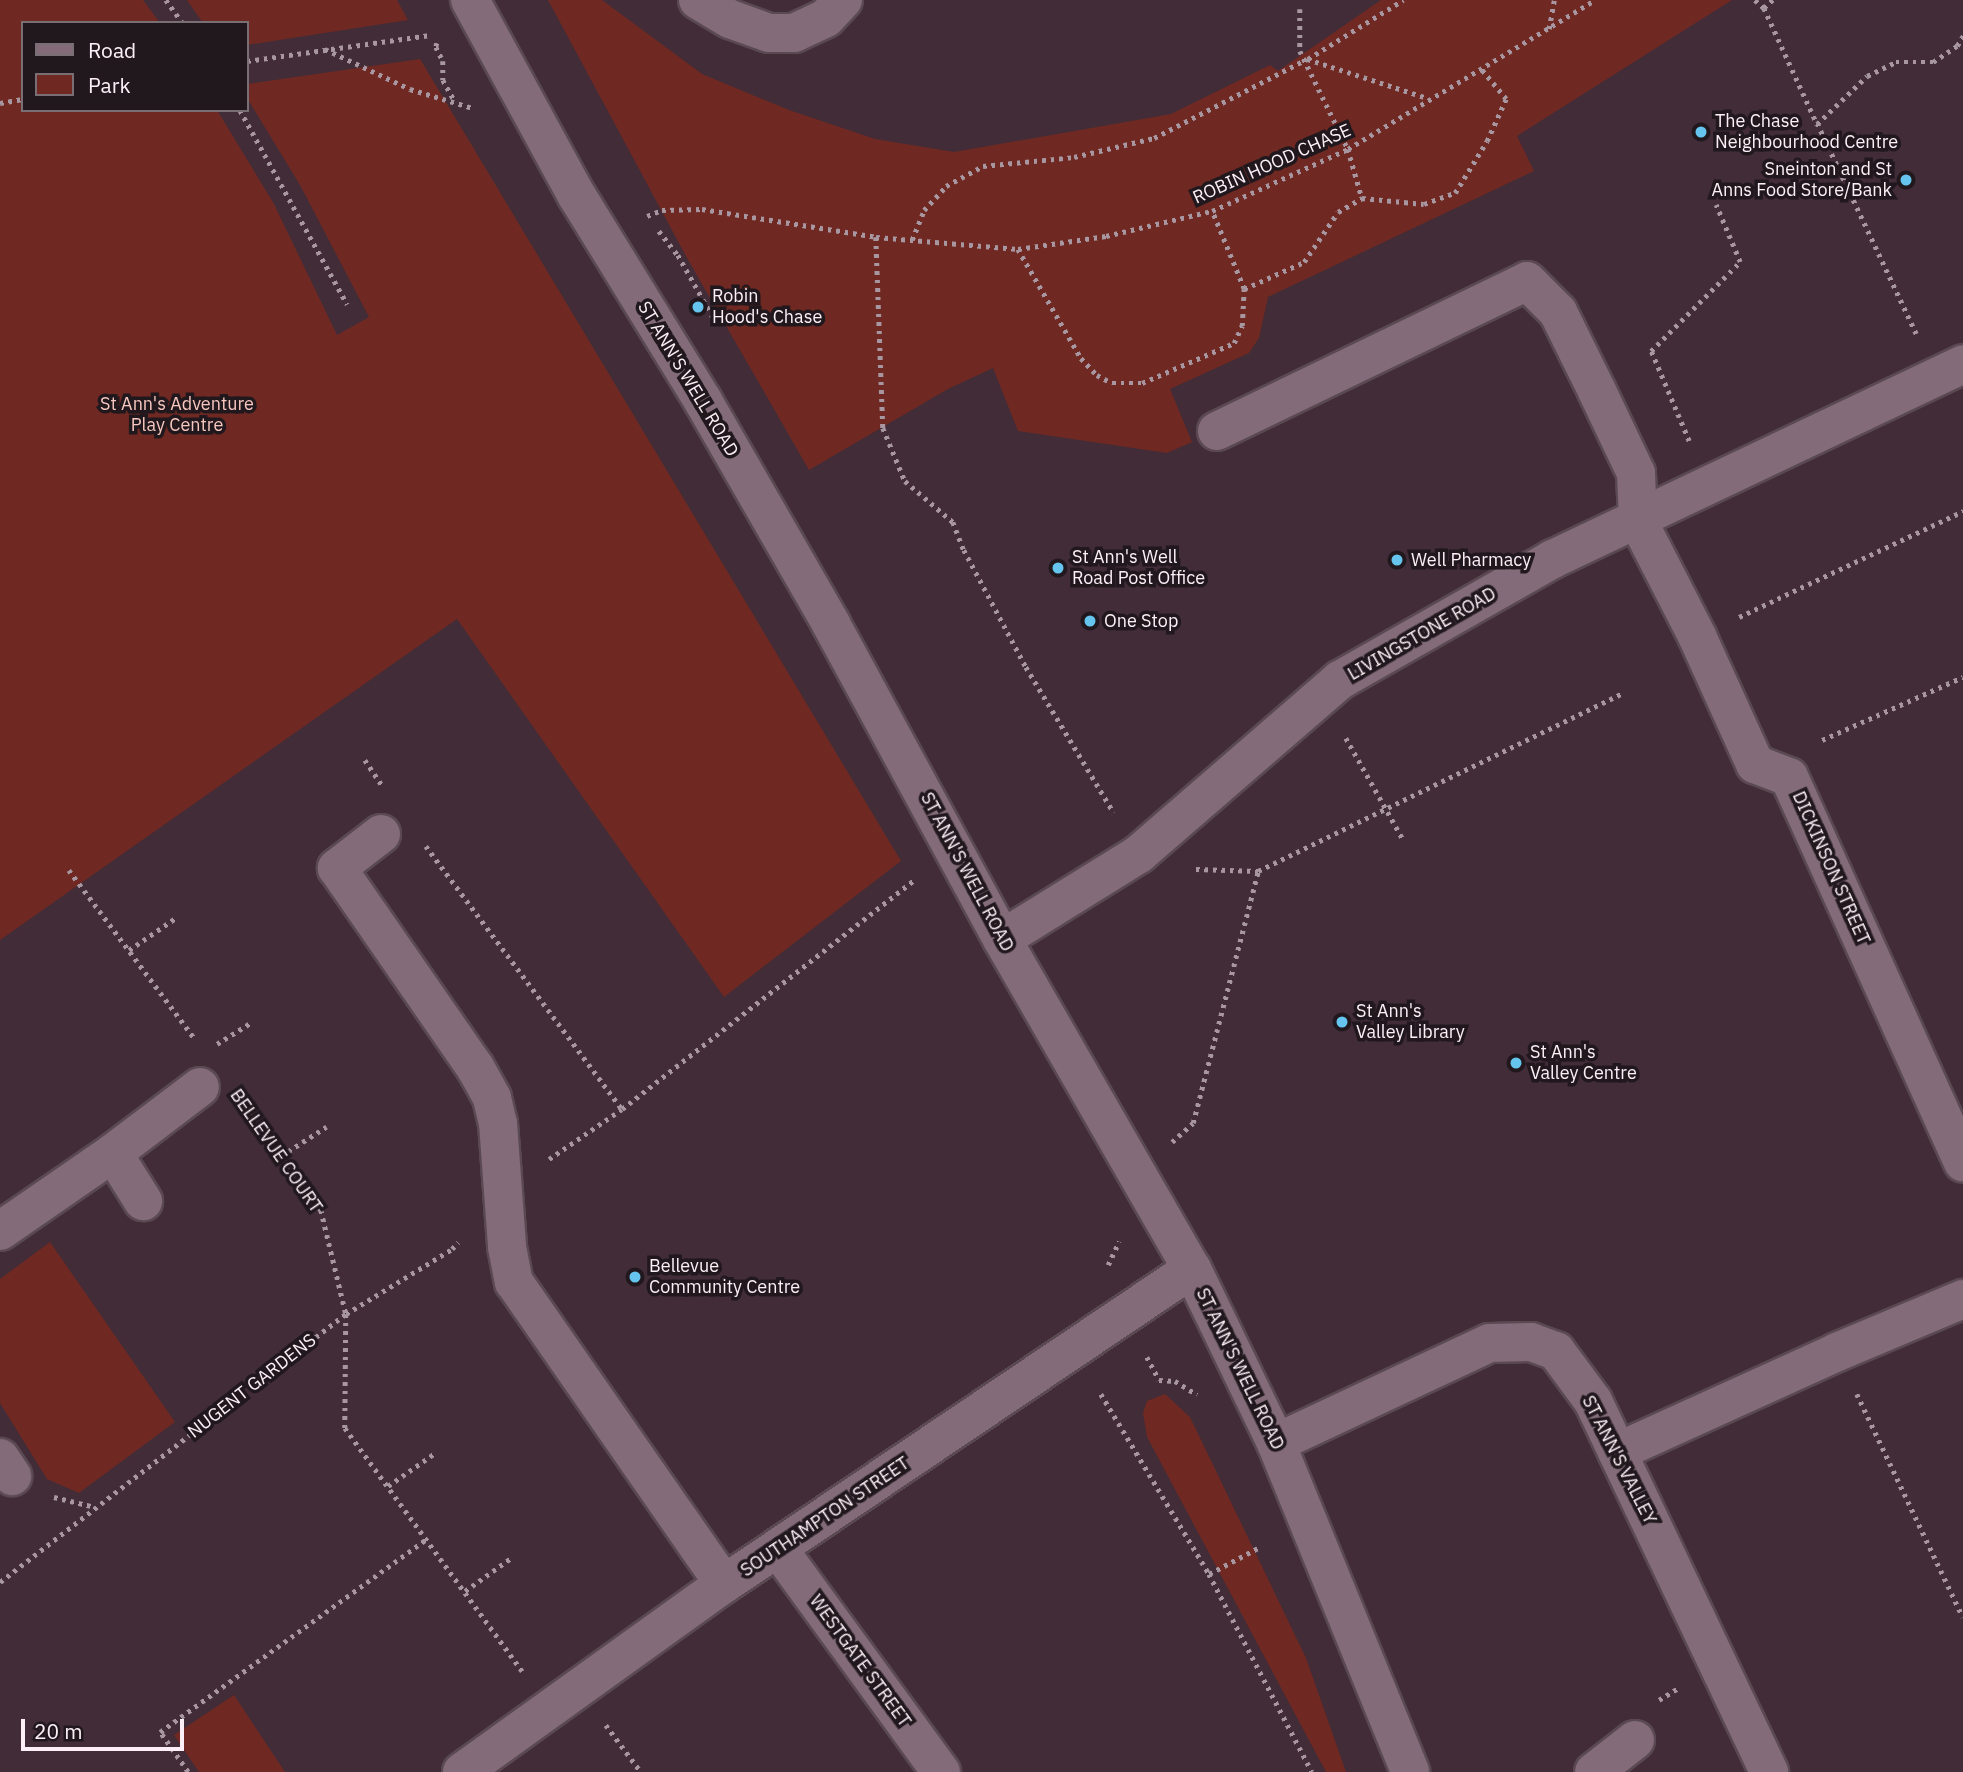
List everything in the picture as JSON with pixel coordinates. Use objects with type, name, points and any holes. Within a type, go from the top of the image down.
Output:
[{"type":"street","name":"ST ANN'S WELL ROAD","points":[[470,0],[577,195],[704,401],[831,624],[1002,939],[1192,1269],[1276,1443],[1410,1772]]},
{"type":"street","points":[[698,0],[730,19],[769,33],[794,33],[826,18],[843,0]]},
{"type":"street","points":[[1217,431],[1527,281],[1558,312],[1636,473],[1638,521]]},
{"type":"street","name":"LIVINGSTONE ROAD","points":[[1002,939],[1139,854],[1340,680],[1553,559],[1638,521],[1950,370]]},
{"type":"street","name":"DICKINSON STREET","points":[[1638,521],[1697,636],[1755,764],[1789,777],[1963,1163]]},
{"type":"street","points":[[381,834],[337,869],[475,1067],[492,1098],[498,1123],[514,1282],[724,1584]]},
{"type":"street","points":[[0,1231],[113,1153],[200,1087]]},
{"type":"street","points":[[113,1153],[143,1201]]},
{"type":"street","name":"SOUTHAMPTON STREET","points":[[462,1772],[724,1584],[779,1550],[1192,1269]]},
{"type":"street","points":[[1617,1452],[1837,1352],[1963,1299]]},
{"type":"street","name":"ST ANN'S VALLEY","points":[[1276,1443],[1489,1342],[1531,1342],[1556,1351],[1592,1401],[1769,1772]]},
{"type":"street","name":"WESTGATE STREET","points":[[779,1550],[942,1772]]},
{"type":"street","points":[[1594,1772],[1635,1740]]},
{"type":"path","points":[[166,0],[182,21]]},
{"type":"path","points":[[912,240],[923,210],[946,186],[983,166],[1074,156],[1154,138],[1307,59],[1403,0]]},
{"type":"path","points":[[1549,29],[1554,0]]},
{"type":"path","name":"ROBIN HOOD CHASE","points":[[644,209],[647,216],[662,209],[702,209],[876,237],[1018,249],[1106,236],[1212,211],[1348,149],[1428,98],[1595,0]]},
{"type":"path","points":[[1755,0],[1764,8],[1817,124],[1950,370]]},
{"type":"path","points":[[1764,8],[1773,0]]},
{"type":"path","points":[[1300,9],[1298,41],[1348,149],[1362,198]]},
{"type":"path","points":[[248,61],[430,35]]},
{"type":"path","points":[[1817,124],[1867,76],[1896,62],[1933,62],[1958,46],[1963,36]]},
{"type":"path","points":[[436,47],[443,61],[443,80],[456,103]]},
{"type":"path","points":[[324,49],[410,89],[479,110]]},
{"type":"path","points":[[1307,59],[1428,98]]},
{"type":"path","points":[[1244,289],[1304,262],[1338,212],[1362,198],[1423,204],[1455,193],[1487,141],[1506,99],[1481,69]]},
{"type":"path","points":[[0,103],[21,99]]},
{"type":"path","points":[[241,112],[347,304]]},
{"type":"path","points":[[1708,486],[1651,351],[1740,262],[1716,205]]},
{"type":"path","points":[[1018,249],[1080,358],[1097,375],[1124,385],[1142,383],[1234,343],[1242,326],[1244,289],[1212,211]]},
{"type":"path","points":[[876,237],[883,428],[905,481],[953,522],[964,550],[1026,667],[1139,854]]},
{"type":"path","points":[[1697,636],[1963,511]]},
{"type":"path","points":[[1822,740],[1963,677]]},
{"type":"path","points":[[1193,869],[1258,871],[1388,810],[1623,693]]},
{"type":"path","points":[[1351,746],[1403,839]]},
{"type":"path","points":[[365,760],[387,793]]},
{"type":"path","points":[[419,836],[622,1109]]},
{"type":"path","points":[[69,870],[197,1042]]},
{"type":"path","points":[[1137,1171],[1193,1123],[1258,871]]},
{"type":"path","name":"NUGENT GARDENS","points":[[0,1582],[346,1314],[452,1249],[503,1191],[622,1109],[918,877]]},
{"type":"path","points":[[129,950],[177,917]]},
{"type":"path","points":[[228,1037],[252,1021]]},
{"type":"path","name":"BELLEVUE COURT","points":[[237,1095],[321,1210],[346,1314],[345,1429],[538,1694],[565,1698],[641,1772]]},
{"type":"path","points":[[281,1156],[326,1126]]},
{"type":"path","points":[[1837,1352],[1963,1617]]},
{"type":"path","points":[[1101,1394],[1209,1574],[1312,1772]]},
{"type":"path","points":[[388,1486],[435,1453]]},
{"type":"path","points":[[188,1772],[160,1732],[427,1539]]},
{"type":"path","points":[[1209,1574],[1260,1547]]},
{"type":"path","points":[[465,1591],[510,1558]]},
{"type":"path","points":[[1635,1740],[1638,1714],[1717,1663]]},
{"type":"green space","name":"St Ann's Adventure Play Centre","points":[[0,0],[143,0],[159,21],[21,21],[21,112],[218,112],[274,204],[337,335],[369,317],[300,185],[248,100],[248,84],[420,59],[901,861],[724,997],[457,619],[0,940]]},
{"type":"green space","points":[[187,0],[397,0],[408,20],[248,45],[248,21],[202,21]]},
{"type":"green space","points":[[548,0],[602,0],[702,74],[789,110],[875,139],[954,152],[1171,114],[1270,65],[1278,71],[1381,0],[1732,0],[1517,136],[1534,171],[1268,297],[1259,338],[1249,353],[1170,389],[1192,442],[1167,453],[1018,431],[993,368],[948,389],[809,470],[687,258]]},
{"type":"green space","points":[[50,1242],[175,1422],[79,1493],[47,1479],[0,1403],[0,1279]]},
{"type":"green space","points":[[1165,1394],[1190,1417],[1306,1658],[1346,1772],[1326,1772],[1147,1437],[1143,1413],[1147,1401]]},
{"type":"green space","points":[[234,1695],[285,1772],[199,1772],[174,1735]]},
{"type":"place","name":"The Chase Neighbourhood Centre","points":[[1701,132]]},
{"type":"place","name":"Sneinton and St Anns Food Store/Bank","points":[[1906,180]]},
{"type":"place","name":"Robin Hood's Chase","points":[[698,307]]},
{"type":"place","name":"Well Pharmacy","points":[[1397,560]]},
{"type":"place","name":"St Ann's Well Road Post Office","points":[[1058,568]]},
{"type":"place","name":"One Stop","points":[[1090,621]]},
{"type":"place","name":"St Ann's Valley Library","points":[[1342,1022]]},
{"type":"place","name":"St Ann's Valley Centre","points":[[1516,1063]]},
{"type":"place","name":"Bellevue Community Centre","points":[[635,1277]]}]
